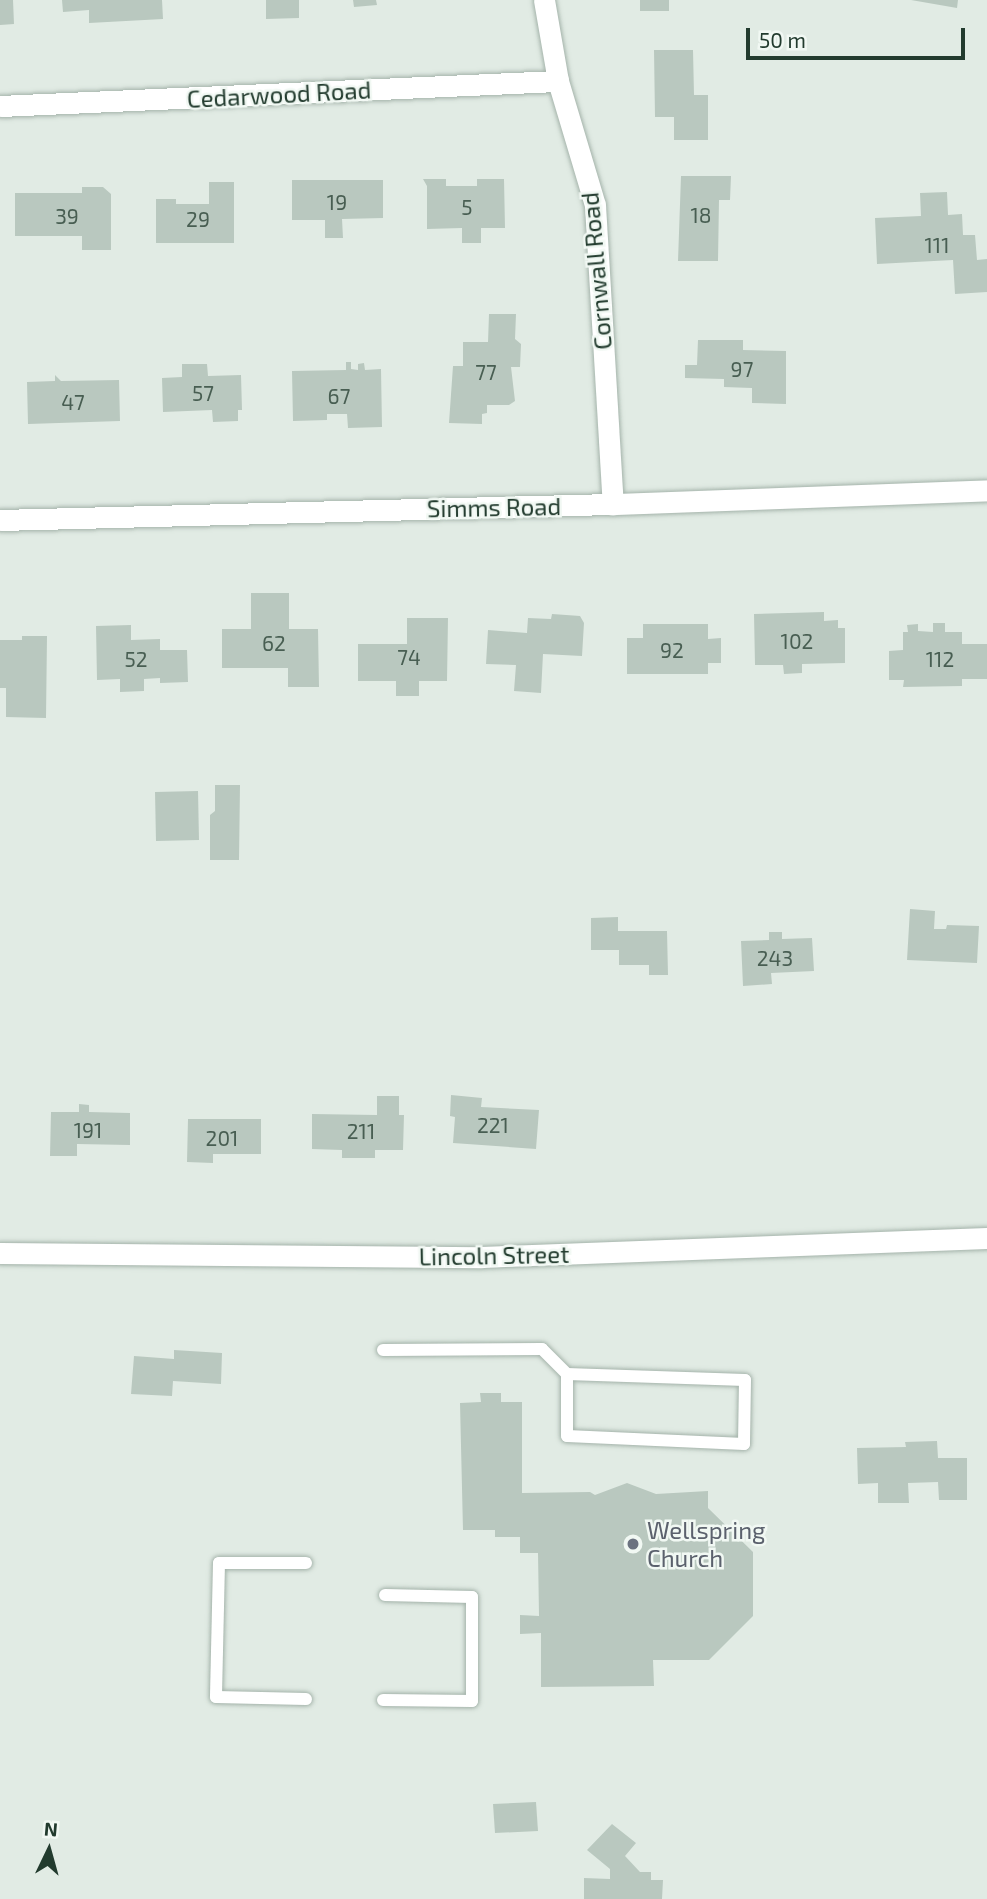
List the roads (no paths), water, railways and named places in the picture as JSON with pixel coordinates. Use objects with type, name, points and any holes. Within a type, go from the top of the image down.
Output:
[{"type":"street","name":"Cornwall Road","points":[[544,0],[558,81],[595,205],[613,504]]},
{"type":"street","name":"Cedarwood Road","points":[[0,107],[558,81]]},
{"type":"street","name":"Simms Road","points":[[0,520],[613,504],[987,490]]},
{"type":"street","name":"Lincoln Street","points":[[0,1253],[481,1257],[987,1238]]},
{"type":"lane","points":[[383,1350],[542,1349],[567,1374],[745,1380],[744,1444],[567,1436],[567,1374]]},
{"type":"lane","points":[[306,1563],[219,1563],[216,1697],[306,1699]]},
{"type":"lane","points":[[383,1700],[472,1701],[472,1597],[385,1595]]},
{"type":"place","name":"Wellspring Church","points":[[633,1544]]}]
